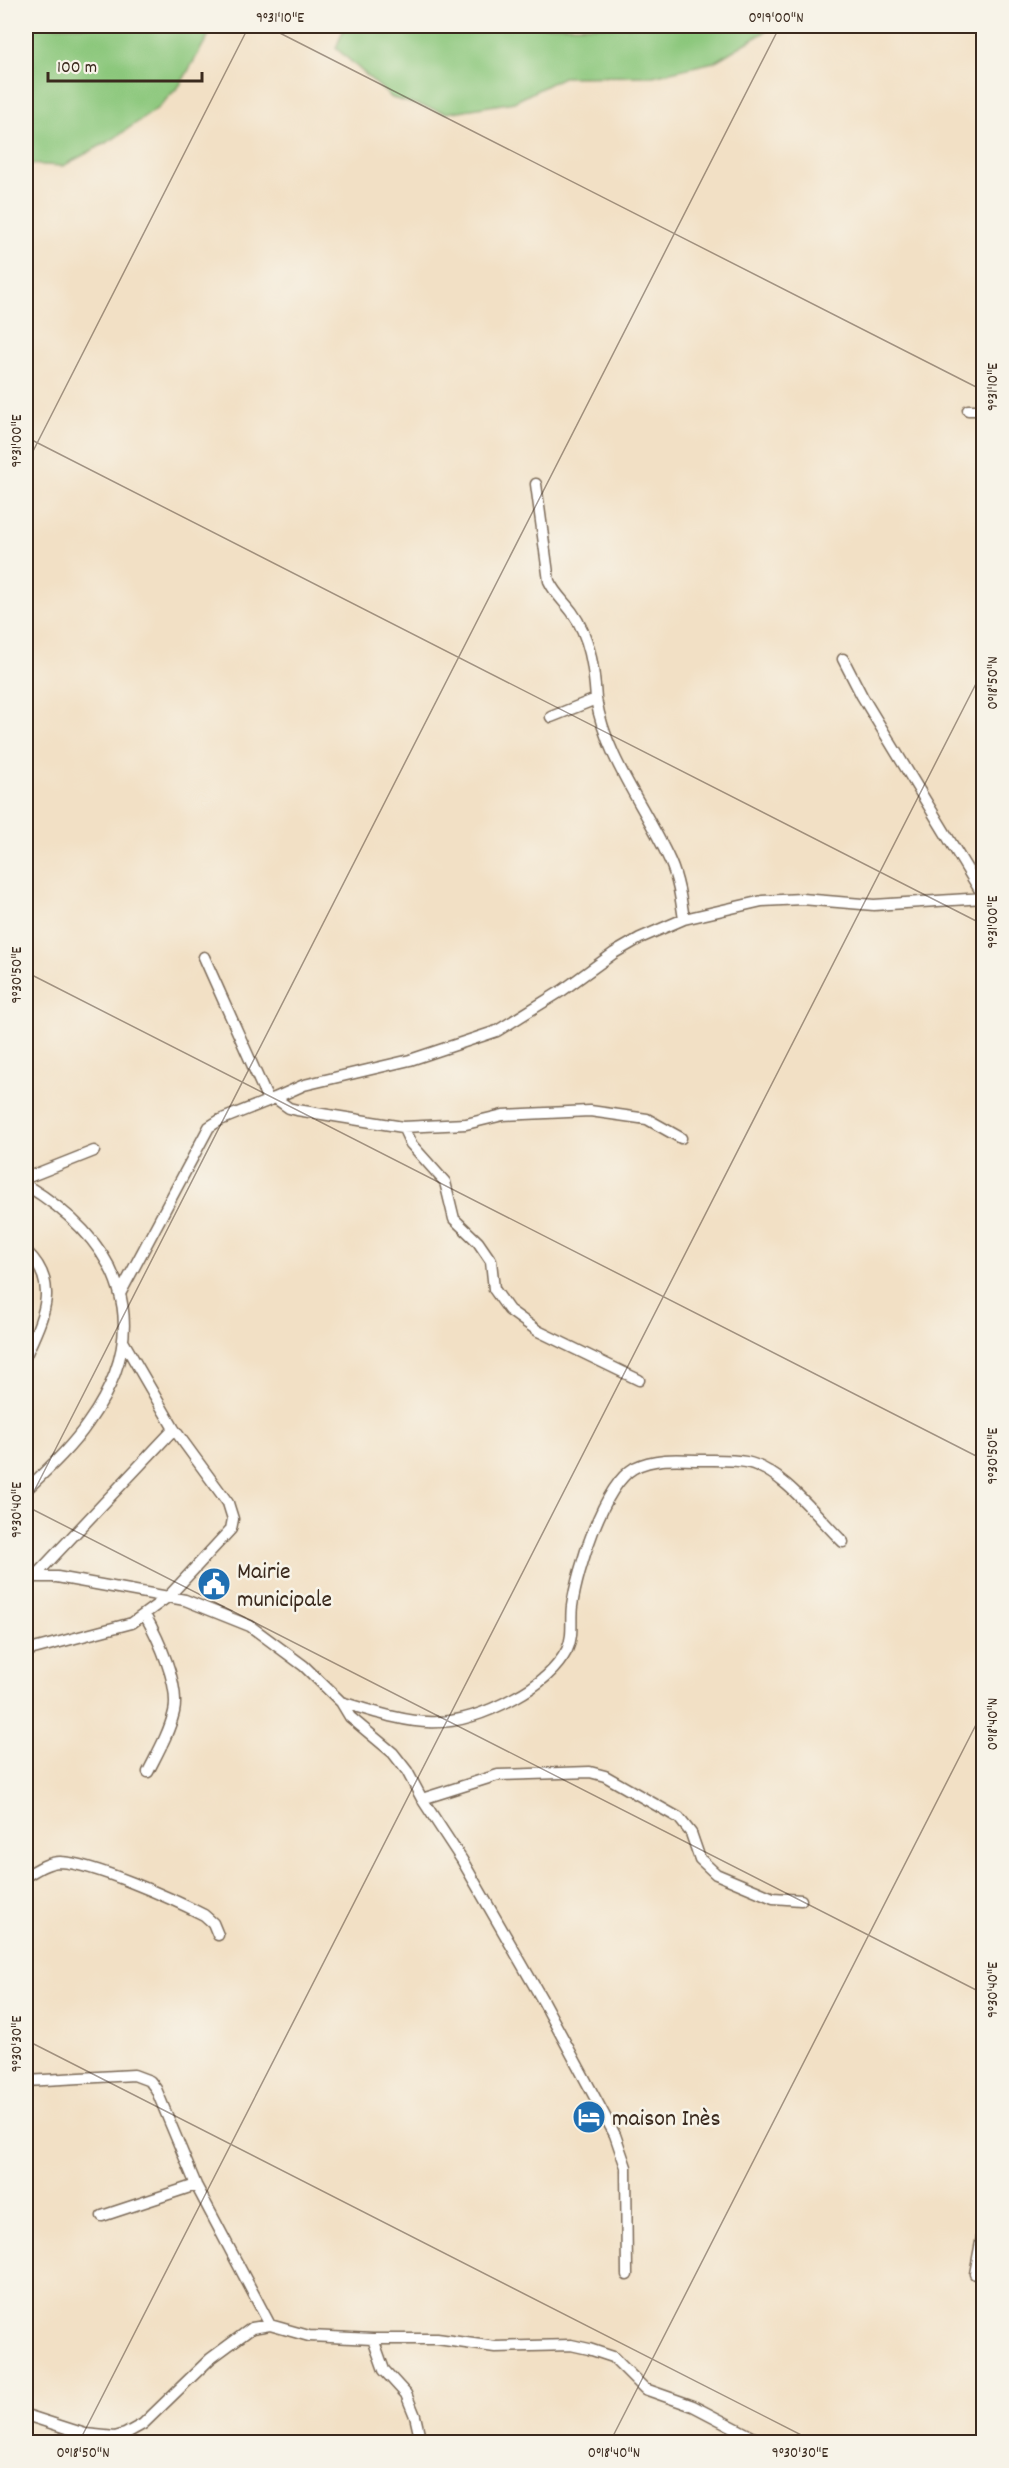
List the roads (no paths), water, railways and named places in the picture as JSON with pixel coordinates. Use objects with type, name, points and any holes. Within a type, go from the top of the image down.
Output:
[{"type":"street","points":[[968,410],[984,410]]},
{"type":"street","points":[[536,484],[546,569],[555,594],[572,612],[586,639],[592,656],[596,699],[606,735],[622,773],[670,862],[684,919]]},
{"type":"street","points":[[120,1294],[209,1127],[220,1120],[304,1085],[410,1060],[497,1031],[563,990],[614,952],[684,919],[762,901],[802,899],[874,905],[984,898],[868,706],[843,659]]},
{"type":"street","points":[[552,717],[596,699]]},
{"type":"street","points":[[204,957],[220,999],[271,1099],[289,1108],[403,1127],[466,1124],[503,1115],[590,1112],[647,1119],[681,1138]]},
{"type":"street","points":[[403,1127],[411,1144],[445,1182],[454,1219],[478,1242],[491,1261],[494,1289],[509,1310],[538,1331],[639,1380]]},
{"type":"street","points":[[26,1178],[94,1151]]},
{"type":"street","points":[[26,1185],[64,1211],[109,1264],[120,1294],[124,1317],[123,1341],[117,1367],[88,1423],[59,1459],[26,1490]]},
{"type":"street","points":[[26,1251],[34,1259],[41,1272],[46,1285],[47,1302],[26,1354]]},
{"type":"street","points":[[26,1651],[132,1623],[169,1596],[231,1529],[233,1519],[228,1503],[174,1428],[123,1341]]},
{"type":"street","points":[[31,1576],[174,1428]]},
{"type":"street","points":[[341,1702],[399,1719],[431,1723],[484,1715],[526,1692],[555,1668],[567,1649],[572,1635],[572,1608],[577,1584],[607,1498],[633,1469],[654,1461],[678,1459],[745,1462],[763,1467],[785,1484],[843,1542]]},
{"type":"street","points":[[31,1576],[169,1596],[185,1600],[250,1626],[304,1666],[341,1702],[357,1724],[393,1753],[407,1771],[422,1800],[462,1860],[537,1991],[624,2156],[628,2206],[627,2275]]},
{"type":"street","points":[[145,1615],[155,1632],[174,1686],[175,1709],[148,1772]]},
{"type":"street","points":[[422,1800],[498,1775],[590,1772],[605,1776],[679,1818],[691,1833],[700,1859],[716,1874],[732,1883],[773,1898],[801,1900]]},
{"type":"street","points":[[26,1876],[45,1866],[60,1862],[90,1869],[198,1912],[213,1923],[218,1935]]},
{"type":"street","points":[[26,2081],[134,2075],[150,2081],[156,2089],[196,2185],[270,2325]]},
{"type":"street","points":[[102,2216],[196,2185]]},
{"type":"street","points":[[975,2274],[984,2226]]},
{"type":"street","points":[[26,2415],[88,2438],[125,2434],[158,2410],[210,2359],[238,2336],[252,2328],[270,2325],[309,2336],[437,2339],[495,2347],[571,2345],[589,2349],[614,2357],[645,2389],[693,2406],[762,2442]]},
{"type":"street","points":[[373,2339],[384,2370],[406,2394],[415,2416],[421,2442]]},
{"type":"place","name":"Mairie municipale","points":[[214,1584]]},
{"type":"place","name":"maison Inès","points":[[589,2117]]}]
